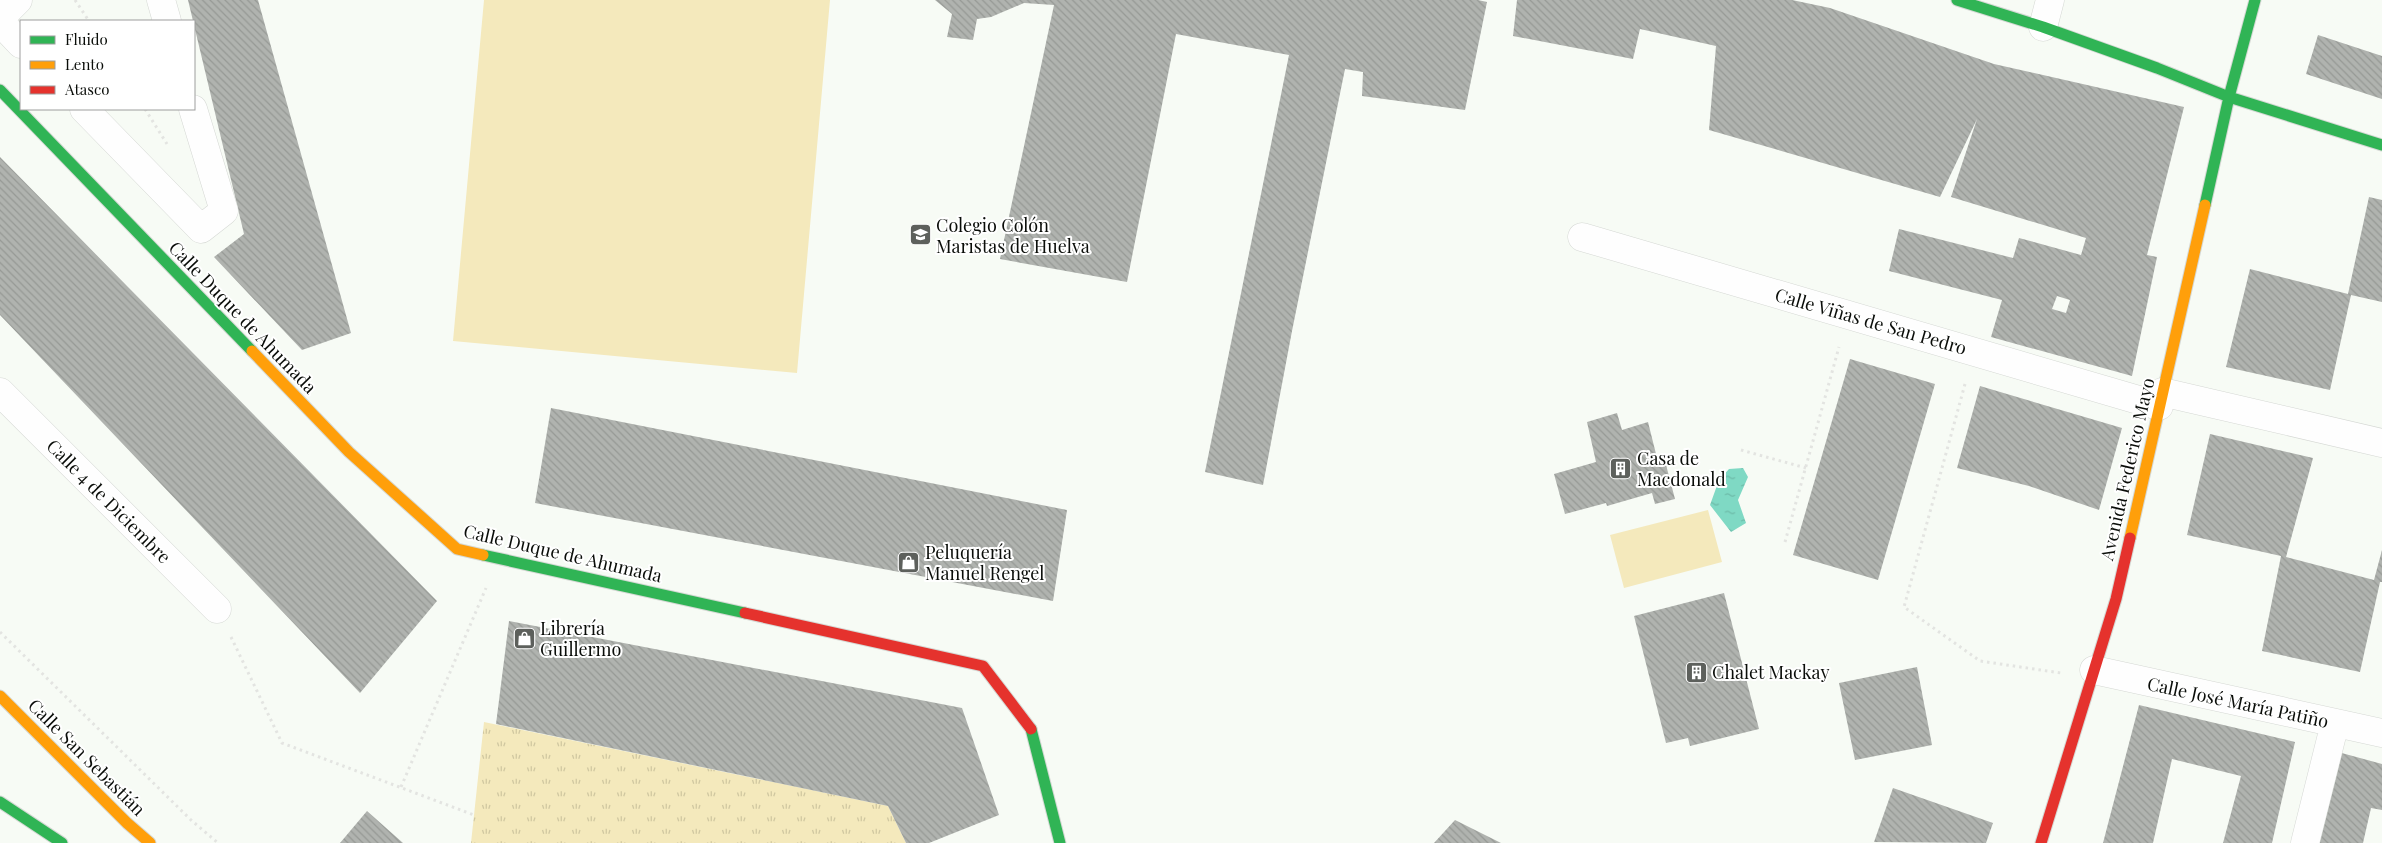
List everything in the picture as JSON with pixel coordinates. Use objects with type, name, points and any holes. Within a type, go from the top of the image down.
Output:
[{"type":"street","points":[[0,18],[18,0]]},
{"type":"street","points":[[160,0],[167,20]]},
{"type":"street","points":[[1957,0],[2043,27],[2157,68],[2229,97],[2382,145]]},
{"type":"street","points":[[2043,27],[2050,0]]},
{"type":"street","name":"Avenida Federico Mayo","points":[[2041,843],[2116,599],[2229,97],[2256,0]]},
{"type":"street","points":[[0,22],[20,43]]},
{"type":"street","name":"Calle Duque de Ahumada","points":[[0,90],[349,452],[457,549],[983,666],[1031,727],[1060,843]]},
{"type":"street","points":[[85,110],[201,229],[224,211],[193,110]]},
{"type":"street","name":"Calle Viñas de San Pedro","points":[[1582,237],[1974,352],[2161,399],[2382,443]]},
{"type":"street","name":"Calle 4 de Diciembre","points":[[0,392],[217,609]]},
{"type":"street","name":"Calle José María Patiño","points":[[2094,670],[2382,733]]},
{"type":"street","name":"Calle San Sebastián","points":[[0,696],[127,823],[150,843]]},
{"type":"street","points":[[2305,843],[2335,723]]},
{"type":"street","points":[[0,802],[62,843]]},
{"type":"path","points":[[75,0],[88,20]]},
{"type":"path","points":[[1785,542],[1848,315]]},
{"type":"path","points":[[1974,352],[1904,606],[1980,661],[2065,673]]},
{"type":"path","points":[[1741,450],[1806,468]]},
{"type":"path","points":[[401,788],[498,558]]},
{"type":"path","points":[[217,609],[282,743],[474,815]]},
{"type":"path","points":[[0,632],[191,820],[218,843]]},
{"type":"green space","points":[[484,0],[830,0],[797,373],[453,341]]},
{"type":"green space","points":[[1708,510],[1722,562],[1624,588],[1610,535]]},
{"type":"green space","points":[[484,722],[888,806],[906,843],[471,843]]},
{"type":"water","points":[[1743,468],[1748,477],[1738,500],[1746,523],[1731,532],[1710,505],[1719,480],[1729,469]]},
{"type":"building","points":[[188,0],[258,0],[351,333],[302,350],[214,257],[244,234],[195,29],[195,20],[193,20]]},
{"type":"building","points":[[935,0],[1478,0],[1487,2],[1465,110],[1362,96],[1363,72],[1345,69],[1263,485],[1205,472],[1289,55],[1176,34],[1127,282],[1000,259],[1054,5],[1024,3],[991,17],[977,19],[973,40],[947,37],[952,14]]},
{"type":"building","points":[[1517,0],[1792,0],[1830,8],[1994,64],[2184,107],[2147,255],[2157,257],[2132,376],[1991,337],[2002,300],[1889,271],[1899,229],[2013,258],[2019,238],[2081,255],[2086,238],[1951,197],[1977,119],[1940,197],[1709,130],[1716,46],[1640,29],[1633,59],[1513,36]],"holes":[[[2057,296],[2070,300],[2066,313],[2052,309]]]},
{"type":"building","points":[[2318,35],[2382,56],[2382,99],[2306,74]]},
{"type":"building","points":[[0,157],[437,601],[360,693],[0,315]]},
{"type":"building","points":[[2369,197],[2382,200],[2382,302],[2351,295],[2330,390],[2226,367],[2250,269],[2348,294]]},
{"type":"building","points":[[1850,359],[1935,384],[1878,580],[1793,555]]},
{"type":"building","points":[[1980,386],[2122,428],[2099,510],[2029,486],[1957,468]]},
{"type":"building","points":[[551,408],[1067,510],[1053,601],[535,503]]},
{"type":"building","name":"Casa de Macdonald","points":[[1617,413],[1622,430],[1648,422],[1658,462],[1665,461],[1675,499],[1655,504],[1652,493],[1607,506],[1606,503],[1565,514],[1554,474],[1596,462],[1587,422]]},
{"type":"building","points":[[2210,434],[2313,458],[2286,557],[2374,580],[2382,550],[2382,582],[2380,582],[2360,672],[2262,651],[2281,556],[2187,535]]},
{"type":"building","name":"Chalet Mackay","points":[[1724,593],[1759,729],[1690,746],[1688,738],[1666,743],[1634,616]]},
{"type":"building","points":[[509,621],[962,708],[999,815],[929,843],[906,843],[888,806],[496,724]]},
{"type":"building","points":[[1917,667],[1932,745],[1855,760],[1839,683]]},
{"type":"building","points":[[2139,705],[2295,742],[2272,843],[2223,843],[2241,776],[2172,759],[2153,843],[2103,843]]},
{"type":"building","points":[[2338,752],[2382,764],[2382,810],[2371,808],[2363,843],[2315,843]]},
{"type":"building","points":[[1893,788],[1993,823],[1986,843],[1874,842]]},
{"type":"building","points":[[367,811],[403,843],[340,843]]},
{"type":"building","points":[[1455,820],[1501,843],[1434,843]]},
{"type":"traffic: fast","points":[[1957,0],[2043,27],[2157,68],[2229,97],[2382,145]]},
{"type":"traffic: fast","points":[[2205,205],[2229,97],[2255,0]]},
{"type":"traffic: fast","points":[[0,90],[252,351]]},
{"type":"traffic: fast","points":[[483,555],[745,613]]},
{"type":"traffic: fast","points":[[1031,729],[1060,843]]},
{"type":"traffic: fast","points":[[0,802],[62,843]]},
{"type":"traffic: slow","points":[[2130,538],[2205,205]]},
{"type":"traffic: slow","points":[[252,351],[349,452],[457,549],[483,555]]},
{"type":"traffic: slow","points":[[0,696],[127,823],[150,843]]},
{"type":"traffic: jam","points":[[2041,843],[2116,599],[2130,538]]},
{"type":"traffic: jam","points":[[745,613],[983,666],[1031,729]]},
{"type":"place","name":"Colegio Colón Maristas de Huelva","points":[[920,235]]},
{"type":"place","name":"Casa de Macdonald","points":[[1621,468]]},
{"type":"place","name":"Peluquería Manuel Rengel","points":[[909,562]]},
{"type":"place","name":"Librería Guillermo","points":[[524,638]]},
{"type":"place","name":"Chalet Mackay","points":[[1696,672]]}]
